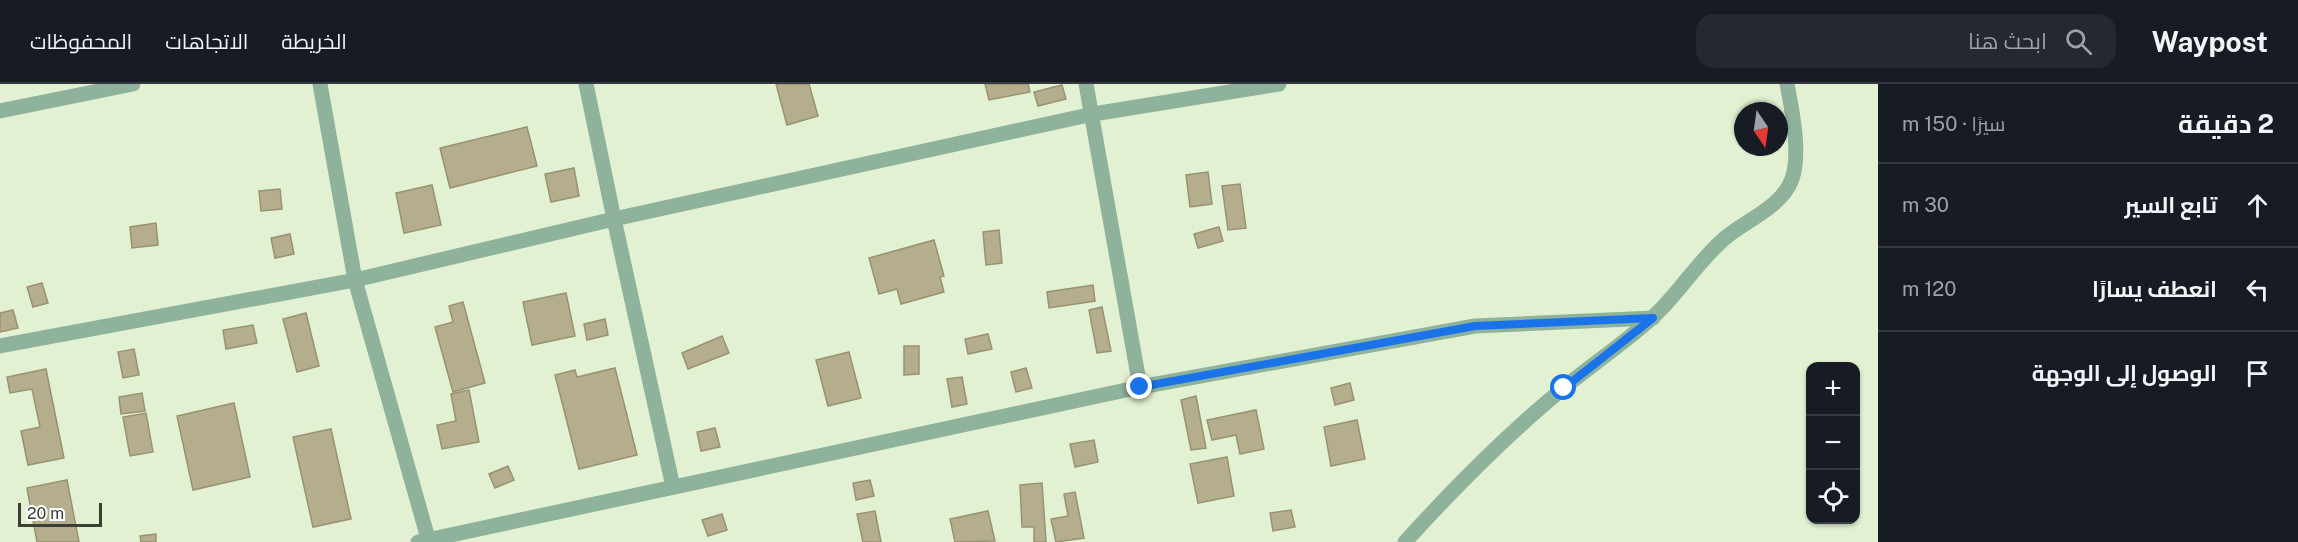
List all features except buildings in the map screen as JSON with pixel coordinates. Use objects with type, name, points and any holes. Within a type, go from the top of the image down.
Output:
[{"type":"street","points":[[0,111],[61,91],[133,84]]},
{"type":"street","points":[[320,84],[355,280],[426,541],[1140,387],[1475,326],[1653,318]]},
{"type":"street","points":[[586,84],[673,487]]},
{"type":"street","points":[[1086,84],[1140,387]]},
{"type":"street","points":[[0,346],[355,280],[614,219],[1093,114],[1280,84]]},
{"type":"street","points":[[1405,542],[1458,483],[1564,388],[1653,318],[1724,239],[1774,203],[1786,190],[1792,178],[1795,160],[1793,116],[1787,84]]},
{"type":"route","points":[[1140,387],[1475,326],[1653,318],[1564,388]]}]
